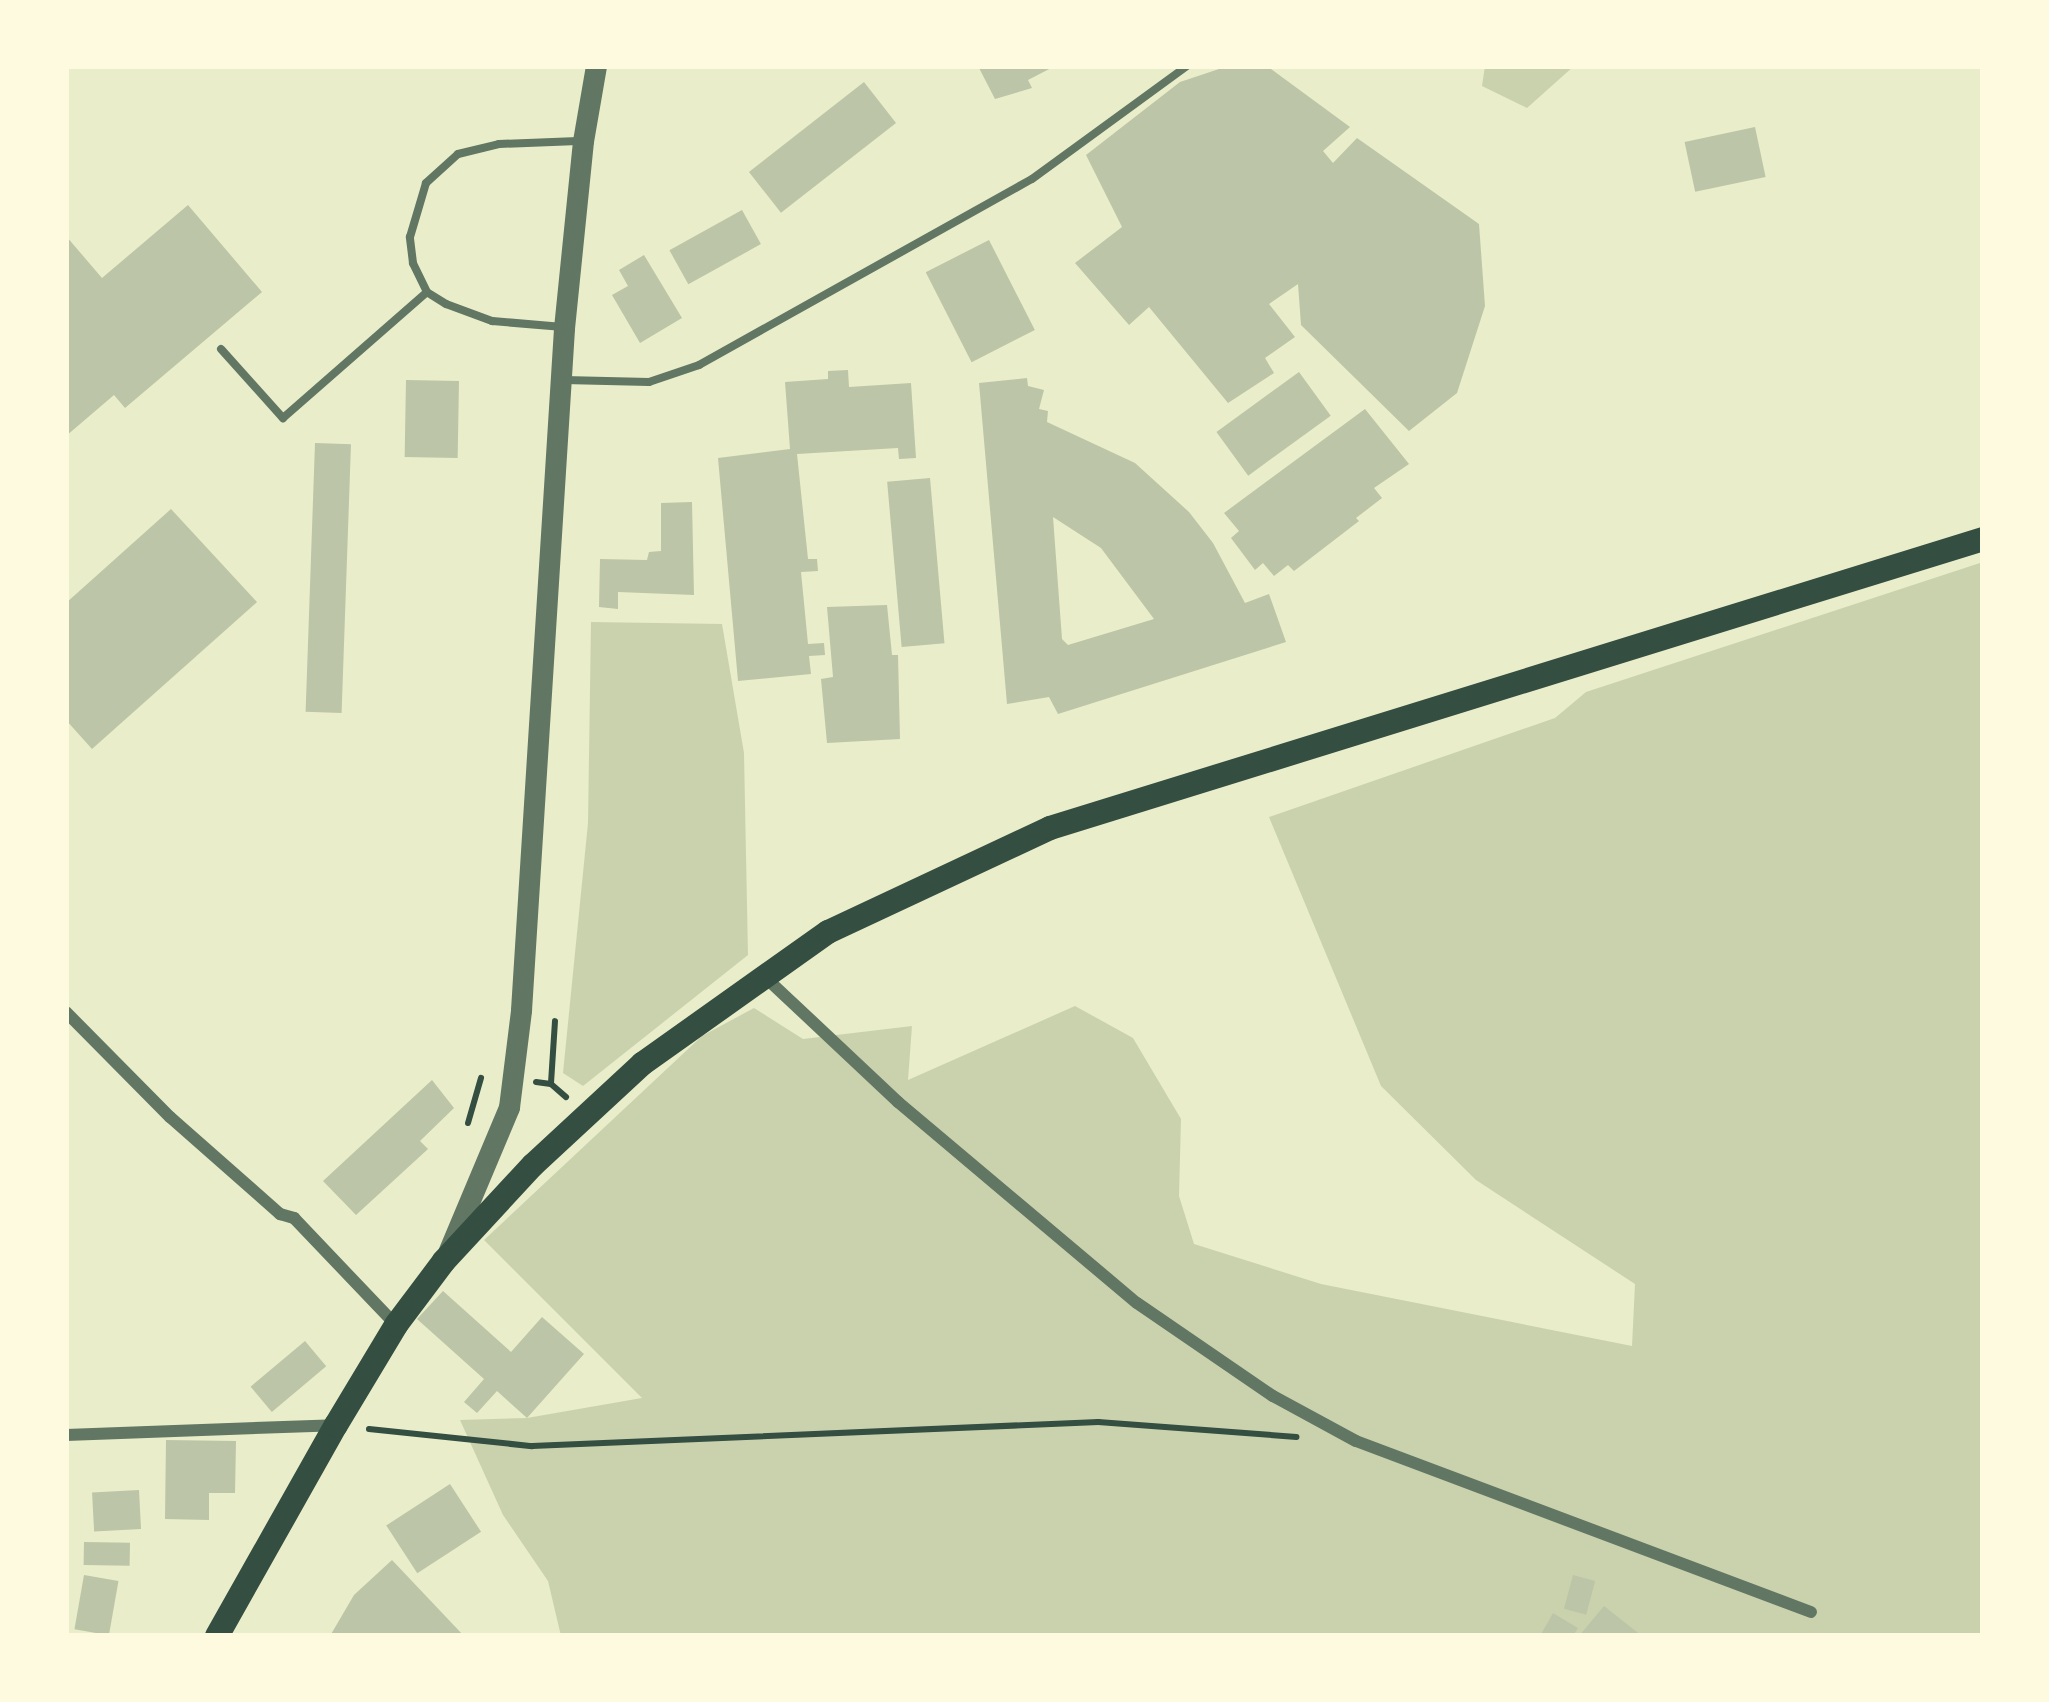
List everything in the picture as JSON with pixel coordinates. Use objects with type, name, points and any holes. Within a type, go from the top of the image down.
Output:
[{"type":"main road","points":[[217,1636],[335,1425],[396,1325],[444,1261],[599,1102],[763,975],[881,904],[1050,828],[1983,538]]},
{"type":"street","points":[[444,1261],[496,1149],[509,1107],[530,907],[564,328],[583,141],[596,66]]},
{"type":"street","points":[[763,975],[898,1102],[1137,1304],[1273,1396],[1357,1442],[1811,1612]]},
{"type":"street","points":[[66,1012],[170,1118],[280,1214],[294,1218],[396,1325]]},
{"type":"street","points":[[66,1435],[335,1425]]},
{"type":"lane","points":[[562,380],[649,382],[699,365],[1032,179],[1187,66]]},
{"type":"lane","points":[[564,328],[468,316],[427,292],[413,263],[410,237],[415,208],[442,164],[476,147],[583,141]]},
{"type":"lane","points":[[221,349],[283,418],[427,292]]},
{"type":"path","points":[[551,1084],[555,1021]]},
{"type":"path","points":[[463,1142],[481,1078],[504,1080]]},
{"type":"path","points":[[528,1082],[551,1084],[579,1110]]},
{"type":"path","points":[[335,1425],[532,1446],[1098,1421],[1357,1442]]},
{"type":"green space","points":[[1485,66],[1574,66],[1527,108],[1482,86]]},
{"type":"green space","points":[[1983,562],[1983,1636],[561,1636],[548,1581],[503,1515],[460,1420],[527,1418],[642,1398],[484,1240],[702,1036],[754,1008],[803,1039],[912,1026],[908,1080],[1075,1006],[1133,1038],[1181,1119],[1179,1196],[1194,1244],[1321,1284],[1632,1346],[1635,1284],[1476,1180],[1381,1086],[1269,817],[1555,718],[1586,692]]},
{"type":"green space","points":[[591,622],[722,624],[744,753],[748,955],[583,1086],[563,1073],[588,823]]},
{"type":"building","points":[[978,66],[1055,66],[1028,80],[1032,88],[995,99]]},
{"type":"building","points":[[1228,66],[1267,66],[1350,127],[1323,151],[1333,163],[1357,138],[1479,224],[1485,306],[1457,393],[1409,431],[1301,325],[1298,284],[1269,304],[1295,337],[1265,358],[1274,373],[1228,403],[1149,307],[1129,325],[1075,263],[1122,227],[1086,155],[1180,82]]},
{"type":"building","points":[[864,82],[896,123],[781,213],[749,172]]},
{"type":"building","points":[[1755,127],[1766,177],[1695,192],[1685,142]]},
{"type":"building","points":[[188,205],[262,292],[125,408],[114,395],[66,436],[66,236],[102,278]]},
{"type":"building","points":[[742,210],[761,244],[688,284],[669,250]]},
{"type":"building","points":[[989,240],[1035,330],[972,362],[926,272]]},
{"type":"building","points":[[644,255],[682,318],[640,343],[612,295],[628,286],[619,270]]},
{"type":"building","points":[[848,370],[849,387],[911,383],[916,458],[899,459],[898,448],[797,454],[808,559],[817,559],[818,571],[801,572],[808,644],[824,643],[825,655],[809,656],[811,674],[738,681],[718,458],[790,449],[785,382],[828,379],[828,371]]},
{"type":"building","points":[[1299,372],[1331,416],[1248,476],[1216,432]]},
{"type":"building","points":[[1027,378],[1028,386],[1044,390],[1039,409],[1048,411],[1047,422],[1135,463],[1189,512],[1213,543],[1245,603],[1269,594],[1286,642],[1058,714],[1049,697],[1007,704],[979,383]],"holes":[[[1053,517],[1101,548],[1154,619],[1068,645],[1062,639]]]},
{"type":"building","points":[[406,380],[459,381],[458,458],[405,457]]},
{"type":"building","points":[[1365,409],[1409,464],[1374,488],[1382,498],[1356,518],[1359,521],[1294,571],[1288,565],[1274,576],[1263,563],[1255,570],[1231,538],[1239,531],[1224,513]]},
{"type":"building","points":[[315,443],[351,444],[342,713],[306,712]]},
{"type":"building","points":[[930,478],[944,643],[902,647],[887,482]]},
{"type":"building","points":[[692,502],[694,595],[618,592],[618,609],[599,607],[600,559],[647,560],[649,552],[661,551],[661,503]]},
{"type":"building","points":[[171,509],[257,602],[92,749],[66,720],[66,603]]},
{"type":"building","points":[[887,605],[892,655],[898,655],[900,739],[827,743],[821,679],[833,677],[827,607]]},
{"type":"building","points":[[432,1080],[454,1108],[420,1141],[428,1149],[356,1215],[323,1181]]},
{"type":"building","points":[[443,1291],[511,1352],[542,1317],[584,1354],[527,1418],[497,1391],[477,1413],[464,1402],[484,1379],[417,1319]]},
{"type":"building","points":[[305,1341],[326,1366],[272,1412],[251,1387]]},
{"type":"building","points":[[166,1440],[236,1441],[235,1493],[209,1493],[209,1520],[165,1519]]},
{"type":"building","points":[[450,1484],[481,1532],[417,1573],[386,1525]]},
{"type":"building","points":[[139,1490],[141,1529],[94,1531],[92,1492]]},
{"type":"building","points":[[84,1542],[130,1543],[130,1566],[84,1565]]},
{"type":"building","points":[[392,1560],[464,1636],[330,1636],[354,1595]]},
{"type":"building","points":[[84,1575],[118,1581],[109,1635],[74,1629]]},
{"type":"building","points":[[1573,1575],[1595,1581],[1586,1615],[1564,1609]]},
{"type":"building","points":[[1604,1606],[1642,1636],[1579,1636]]},
{"type":"building","points":[[1553,1613],[1578,1628],[1573,1636],[1540,1636]]}]
